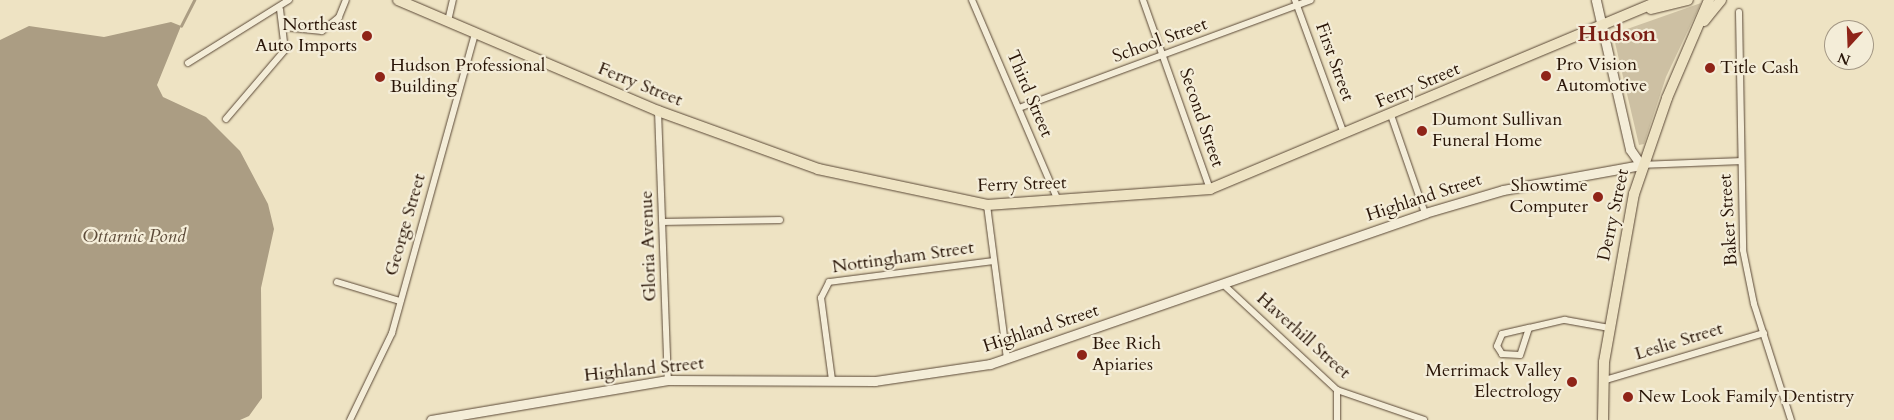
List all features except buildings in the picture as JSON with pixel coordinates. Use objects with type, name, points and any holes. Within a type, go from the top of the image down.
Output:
[{"type":"main road","name":"Ferry Street","points":[[398,0],[658,111],[831,173],[987,205],[1210,189],[1600,27],[1648,9],[1688,0]]},
{"type":"main road","name":"Ferry Street","points":[[1648,9],[1662,0]]},
{"type":"main road","name":"Derry Street","points":[[1603,420],[1602,381],[1609,328],[1641,165],[1709,0]]},
{"type":"main road","name":"Derry Street","points":[[1698,28],[1721,0]]},
{"type":"street","points":[[188,63],[256,18],[280,9],[289,0]]},
{"type":"street","points":[[284,27],[322,31],[339,17],[346,0]]},
{"type":"street","points":[[448,21],[453,0]]},
{"type":"street","name":"Second Street","points":[[1143,0],[1210,189]]},
{"type":"street","name":"School Street","points":[[1019,108],[1164,56],[1296,2],[1311,0]]},
{"type":"street","points":[[1596,0],[1600,27],[1630,149],[1641,165],[1740,161]]},
{"type":"street","name":"Third Street","points":[[975,1],[1058,201]]},
{"type":"street","name":"First Street","points":[[1296,2],[1344,134]]},
{"type":"street","points":[[226,119],[285,50],[284,27],[280,9]]},
{"type":"street","name":"Baker Street","points":[[1739,12],[1740,161],[1743,250],[1764,333],[1791,420]]},
{"type":"street","name":"George Street","points":[[350,420],[392,333],[475,32]]},
{"type":"street","name":"Gloria Avenue","points":[[658,111],[664,222],[668,380]]},
{"type":"street","points":[[1391,115],[1425,213]]},
{"type":"street","name":"Highland Street","points":[[431,420],[668,380],[902,378],[1007,360],[1425,213],[1503,190],[1641,165]]},
{"type":"street","points":[[987,205],[1007,360]]},
{"type":"street","points":[[664,222],[780,220]]},
{"type":"street","name":"Nottingham Street","points":[[832,380],[821,298],[828,282],[993,261]]},
{"type":"street","points":[[337,282],[400,300]]},
{"type":"street","name":"Haverhill Street","points":[[1224,285],[1337,390],[1423,420]]},
{"type":"street","points":[[1529,328],[1520,356],[1502,354],[1497,346],[1502,334],[1564,320],[1609,328]]},
{"type":"street","name":"Leslie Street","points":[[1602,381],[1764,333]]},
{"type":"street","points":[[1337,390],[1337,420]]},
{"type":"shaded area","points":[[1701,3],[1666,77],[1644,144],[1639,145],[1613,34]]},
{"type":"water","name":"Ottarnic Pond","points":[[171,22],[181,26],[157,85],[163,97],[206,117],[240,151],[268,204],[274,229],[261,288],[262,398],[249,416],[240,420],[0,420],[0,40],[29,26],[104,37]]},
{"type":"waterway","points":[[181,26],[194,0]]},
{"type":"place","name":"Northeast Auto Imports","points":[[367,36]]},
{"type":"place","name":"Title Cash","points":[[1710,68]]},
{"type":"place","name":"Pro Vision Automotive","points":[[1546,76]]},
{"type":"place","name":"Hudson Professional Building","points":[[380,77]]},
{"type":"place","name":"Dumont Sullivan Funeral Home","points":[[1422,131]]},
{"type":"place","name":"Showtime Computer","points":[[1598,197]]},
{"type":"place","name":"Bee Rich Apiaries","points":[[1082,355]]},
{"type":"place","name":"Merrimack Valley Electrology","points":[[1572,382]]},
{"type":"place","name":"New Look Family Dentistry","points":[[1628,397]]},
{"type":"district","name":"Hudson","points":[[1617,35]]}]
